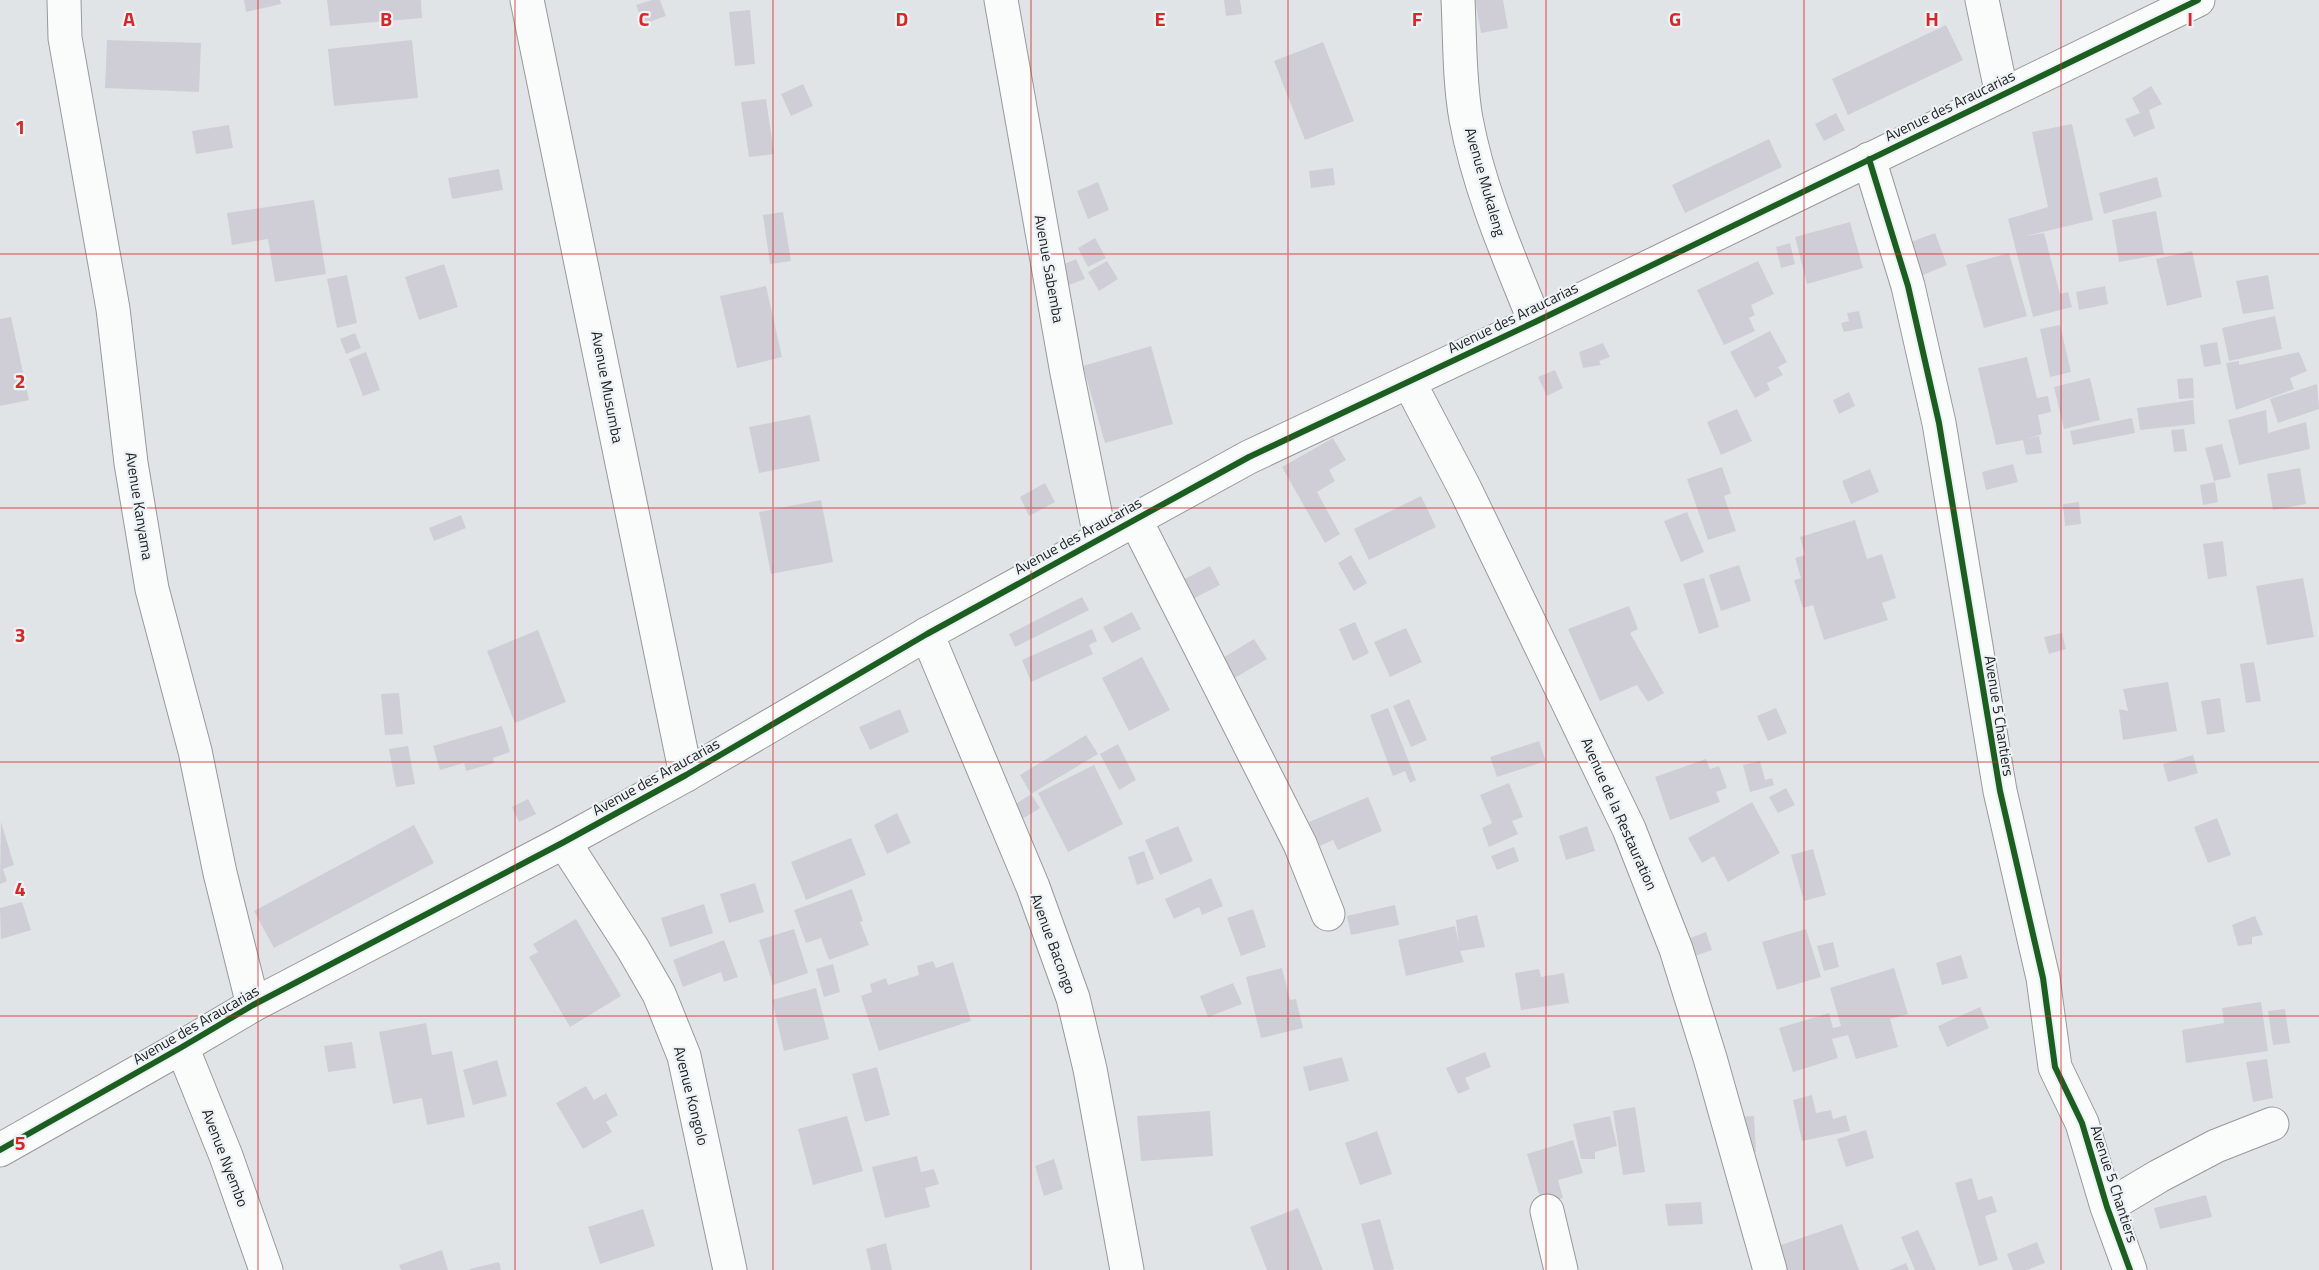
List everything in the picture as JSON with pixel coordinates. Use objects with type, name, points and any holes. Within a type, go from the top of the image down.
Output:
[{"type":"street","name":"Avenue Kanyama","points":[[64,0],[65,38],[113,309],[131,463],[152,589],[195,751],[220,873],[253,1005]]},
{"type":"street","name":"Avenue Musumba","points":[[527,0],[686,775]]},
{"type":"street","name":"Avenue Sabemba","points":[[1001,0],[1067,373],[1100,537]]},
{"type":"street","name":"Avenue Mukaleng","points":[[1458,0],[1461,74],[1473,151],[1500,236],[1535,322]]},
{"type":"street","points":[[1982,0],[2002,95]]},
{"type":"street","name":"Avenue des Araucarias","points":[[0,1150],[253,1005],[564,842],[686,775],[927,634],[1249,457],[1535,322],[2198,0]]},
{"type":"street","name":"Avenue 5 Chantiers","points":[[1869,159],[1908,286],[1939,423],[2000,791],[2043,978],[2055,1067],[2082,1123],[2107,1207],[2130,1270]]},
{"type":"street","name":"Avenue de la Restauration","points":[[1409,382],[1465,489],[1629,829],[1676,949],[1710,1058],[1770,1270]]},
{"type":"street","points":[[1135,519],[1299,844],[1328,914]]},
{"type":"street","name":"Avenue Bacongo","points":[[927,634],[1033,887],[1073,998],[1090,1069],[1127,1270]]},
{"type":"street","name":"Avenue Kongolo","points":[[564,842],[654,985],[684,1056],[730,1270]]},
{"type":"street","name":"Avenue Nyembo","points":[[182,1047],[226,1156],[266,1270]]},
{"type":"street","points":[[2107,1207],[2216,1146],[2272,1124]]},
{"type":"street","points":[[1547,1211],[1561,1270]]},
{"type":"building","points":[[244,0],[280,0],[281,4],[246,12]]},
{"type":"building","points":[[327,0],[421,0],[422,18],[330,26]]},
{"type":"building","points":[[660,0],[666,16],[643,24],[636,5]]},
{"type":"building","points":[[1224,0],[1240,0],[1242,14],[1226,16]]},
{"type":"building","points":[[1475,0],[1503,0],[1508,28],[1481,33]]},
{"type":"building","points":[[750,10],[755,64],[735,66],[729,12]]},
{"type":"building","points":[[1946,25],[1963,60],[1848,115],[1832,79]]},
{"type":"building","points":[[107,40],[201,43],[199,92],[105,88]]},
{"type":"building","points":[[412,40],[418,98],[334,106],[328,49]]},
{"type":"building","points":[[1323,42],[1354,121],[1305,140],[1274,61]]},
{"type":"building","points":[[803,84],[813,106],[791,116],[781,94]]},
{"type":"building","points":[[2151,86],[2162,104],[2149,110],[2155,128],[2134,137],[2125,119],[2140,113],[2132,98]]},
{"type":"building","points":[[766,99],[774,154],[749,157],[741,102]]},
{"type":"building","points":[[1836,113],[1845,130],[1824,141],[1815,124]]},
{"type":"building","points":[[2072,124],[2093,220],[2026,236],[2044,233],[2060,294],[2068,292],[2072,307],[2033,317],[2008,219],[2048,207],[2032,132]]},
{"type":"building","points":[[229,125],[233,148],[196,154],[192,131]]},
{"type":"building","points":[[1769,139],[1782,167],[1685,213],[1672,185]]},
{"type":"building","points":[[1333,168],[1335,185],[1311,188],[1309,171]]},
{"type":"building","points":[[499,169],[503,190],[452,199],[448,178]]},
{"type":"building","points":[[2157,177],[2162,197],[2104,214],[2099,193]]},
{"type":"building","points":[[1098,182],[1109,210],[1088,219],[1077,191]]},
{"type":"building","points":[[314,200],[326,274],[275,282],[268,239],[232,245],[227,213]]},
{"type":"building","points":[[2156,211],[2164,254],[2119,262],[2112,220]]},
{"type":"building","points":[[783,212],[791,261],[770,264],[763,215]]},
{"type":"building","points":[[1850,222],[1863,268],[1807,284],[1795,237]]},
{"type":"building","points":[[1935,233],[1947,265],[1911,280],[1898,247]]},
{"type":"building","points":[[1095,238],[1106,258],[1088,267],[1078,248]]},
{"type":"building","points":[[1790,243],[1795,264],[1781,268],[1776,247]]},
{"type":"building","points":[[2192,251],[2202,297],[2167,306],[2156,259]]},
{"type":"building","points":[[2009,253],[2027,316],[1984,328],[1966,265]]},
{"type":"building","points":[[1076,259],[1085,279],[1066,286],[1058,267]]},
{"type":"building","points":[[1107,261],[1118,279],[1099,291],[1088,272]]},
{"type":"building","points":[[1758,261],[1774,294],[1751,305],[1755,315],[1749,318],[1755,331],[1724,345],[1697,290]]},
{"type":"building","points":[[444,264],[458,307],[419,320],[405,277]]},
{"type":"building","points":[[347,275],[357,323],[337,328],[327,279]]},
{"type":"building","points":[[2268,275],[2274,309],[2243,314],[2236,281]]},
{"type":"building","points":[[766,286],[782,357],[737,368],[720,296]]},
{"type":"building","points":[[2105,286],[2108,304],[2079,310],[2076,292]]},
{"type":"building","points":[[1859,311],[1863,328],[1844,332],[1841,323],[1849,321],[1847,313]]},
{"type":"building","points":[[2275,316],[2282,349],[2229,361],[2222,328]]},
{"type":"building","points":[[11,317],[29,400],[0,406],[0,319]]},
{"type":"building","points":[[2060,325],[2071,372],[2050,377],[2040,329]]},
{"type":"building","points":[[1770,331],[1787,362],[1778,367],[1783,375],[1767,383],[1770,390],[1755,398],[1730,352]]},
{"type":"building","points":[[355,333],[361,348],[346,354],[340,339]]},
{"type":"building","points":[[2217,342],[2221,364],[2204,367],[2200,345]]},
{"type":"building","points":[[1603,343],[1610,357],[1599,361],[1601,365],[1583,368],[1579,352]]},
{"type":"building","points":[[1151,346],[1173,424],[1105,443],[1083,366]]},
{"type":"building","points":[[366,352],[380,390],[363,396],[349,359]]},
{"type":"building","points":[[2299,352],[2307,371],[2290,378],[2294,389],[2236,410],[2226,363],[2239,361],[2239,365]]},
{"type":"building","points":[[2027,357],[2037,398],[2048,396],[2051,412],[2038,415],[2042,434],[2027,439],[2039,436],[2042,453],[2026,455],[2023,440],[1996,445],[1978,368]]},
{"type":"building","points":[[1555,370],[1563,388],[1547,396],[1538,377]]},
{"type":"building","points":[[2090,378],[2100,420],[2064,429],[2054,387]]},
{"type":"building","points":[[2193,378],[2194,398],[2179,399],[2177,379]]},
{"type":"building","points":[[2317,384],[2319,409],[2278,423],[2270,399]]},
{"type":"building","points":[[1849,392],[1855,406],[1839,414],[1833,400]]},
{"type":"building","points":[[2193,400],[2195,424],[2140,430],[2137,408]]},
{"type":"building","points":[[1737,409],[1752,441],[1721,455],[1707,422]]},
{"type":"building","points":[[2266,410],[2268,433],[2306,422],[2310,449],[2239,465],[2228,420]]},
{"type":"building","points":[[810,415],[820,461],[759,473],[749,427]]},
{"type":"building","points":[[2132,418],[2135,433],[2073,445],[2070,431]]},
{"type":"building","points":[[2184,429],[2187,451],[2174,452],[2171,430]]},
{"type":"building","points":[[1333,438],[1346,460],[1329,470],[1335,481],[1317,492],[1340,534],[1325,543],[1282,467]]},
{"type":"building","points":[[2222,444],[2231,477],[2214,481],[2205,448]]},
{"type":"building","points":[[2013,464],[2018,482],[1986,490],[1982,472]]},
{"type":"building","points":[[1722,467],[1731,493],[1724,496],[1736,531],[1708,540],[1687,479]]},
{"type":"building","points":[[2300,468],[2306,504],[2273,510],[2267,474]]},
{"type":"building","points":[[1870,469],[1879,492],[1851,504],[1842,481]]},
{"type":"building","points":[[2215,482],[2218,502],[2203,505],[2200,485]]},
{"type":"building","points":[[1045,483],[1055,502],[1029,516],[1020,497]]},
{"type":"building","points":[[1421,496],[1436,527],[1369,560],[1354,529]]},
{"type":"building","points":[[821,500],[833,562],[771,574],[759,512]]},
{"type":"building","points":[[2079,502],[2081,524],[2065,526],[2063,504]]},
{"type":"building","points":[[1687,512],[1704,552],[1681,562],[1664,521]]},
{"type":"building","points":[[461,515],[466,528],[434,541],[429,528]]},
{"type":"building","points":[[1855,520],[1867,559],[1882,554],[1896,598],[1882,603],[1888,620],[1824,640],[1813,605],[1803,608],[1794,580],[1801,578],[1795,558],[1805,555],[1800,537]]},
{"type":"building","points":[[2223,541],[2227,576],[2208,579],[2203,544]]},
{"type":"building","points":[[1351,555],[1367,583],[1354,591],[1338,563]]},
{"type":"building","points":[[1739,565],[1751,601],[1721,611],[1709,575]]},
{"type":"building","points":[[1210,566],[1220,585],[1189,601],[1179,582]]},
{"type":"building","points":[[1704,578],[1719,627],[1699,634],[1683,584]]},
{"type":"building","points":[[2303,578],[2314,637],[2267,645],[2256,586]]},
{"type":"building","points":[[1082,597],[1089,610],[1015,647],[1009,634]]},
{"type":"building","points":[[1629,606],[1638,629],[1630,633],[1664,693],[1648,702],[1637,685],[1600,701],[1568,629]]},
{"type":"building","points":[[1132,612],[1141,629],[1112,643],[1103,627]]},
{"type":"building","points":[[1355,622],[1369,653],[1353,661],[1339,629]]},
{"type":"building","points":[[1406,628],[1422,662],[1390,677],[1374,642]]},
{"type":"building","points":[[1092,629],[1097,641],[1089,645],[1093,654],[1031,682],[1022,660]]},
{"type":"building","points":[[538,630],[566,702],[515,723],[487,651]]},
{"type":"building","points":[[2062,633],[2066,649],[2049,654],[2044,637]]},
{"type":"building","points":[[1254,639],[1267,659],[1233,679],[1221,659]]},
{"type":"building","points":[[1142,657],[1170,710],[1129,731],[1102,678]]},
{"type":"building","points":[[2254,662],[2261,701],[2246,703],[2240,664]]},
{"type":"building","points":[[2168,682],[2177,731],[2123,740],[2119,709],[2128,711],[2123,689]]},
{"type":"building","points":[[399,693],[403,734],[385,735],[381,694]]},
{"type":"building","points":[[2220,698],[2225,732],[2207,735],[2201,701]]},
{"type":"building","points":[[1409,699],[1427,740],[1411,747],[1393,706]]},
{"type":"building","points":[[1388,708],[1416,780],[1410,783],[1405,771],[1393,776],[1370,715]]},
{"type":"building","points":[[1776,708],[1787,733],[1768,741],[1757,716]]},
{"type":"building","points":[[900,709],[909,732],[870,750],[859,727]]},
{"type":"building","points":[[502,726],[510,752],[493,758],[494,763],[466,771],[464,763],[440,770],[433,746]]},
{"type":"building","points":[[1086,735],[1098,754],[1031,794],[1020,775]]},
{"type":"building","points":[[1539,741],[1546,761],[1497,777],[1490,757]]},
{"type":"building","points":[[1118,744],[1136,780],[1119,790],[1100,754]]},
{"type":"building","points":[[408,746],[415,784],[396,787],[389,749]]},
{"type":"building","points":[[2193,755],[2198,773],[2168,782],[2163,764]]},
{"type":"building","points":[[1706,759],[1710,769],[1719,766],[1727,788],[1716,792],[1720,802],[1670,820],[1655,777]]},
{"type":"building","points":[[1760,761],[1765,780],[1772,778],[1774,785],[1750,792],[1743,765]]},
{"type":"building","points":[[1094,765],[1123,824],[1068,852],[1038,793]]},
{"type":"building","points":[[1509,783],[1523,817],[1512,821],[1518,834],[1489,847],[1482,828],[1492,823],[1480,795]]},
{"type":"building","points":[[1786,788],[1795,805],[1778,813],[1769,797]]},
{"type":"building","points":[[1031,794],[1040,808],[1016,823],[1008,809]]},
{"type":"building","points":[[1368,797],[1382,831],[1338,850],[1333,840],[1320,846],[1309,822]]},
{"type":"building","points":[[528,799],[536,814],[519,822],[512,807]]},
{"type":"building","points":[[1752,802],[1780,853],[1728,882],[1714,856],[1702,863],[1688,838]]},
{"type":"building","points":[[897,813],[911,843],[887,854],[874,825]]},
{"type":"building","points":[[2217,818],[2231,855],[2208,863],[2194,827]]},
{"type":"building","points":[[1,822],[14,865],[3,869],[7,881],[0,884]]},
{"type":"building","points":[[414,825],[434,863],[274,948],[254,911]]},
{"type":"building","points":[[1178,826],[1193,861],[1160,875],[1145,840]]},
{"type":"building","points":[[1587,826],[1595,851],[1566,860],[1559,836]]},
{"type":"building","points":[[851,838],[866,875],[806,900],[791,862]]},
{"type":"building","points":[[1514,847],[1519,861],[1497,870],[1491,856]]},
{"type":"building","points":[[1813,849],[1826,895],[1804,901],[1791,855]]},
{"type":"building","points":[[1144,851],[1154,879],[1137,885],[1128,857]]},
{"type":"building","points":[[1211,878],[1223,906],[1202,915],[1199,907],[1174,919],[1165,899]]},
{"type":"building","points":[[755,883],[764,912],[729,923],[720,894]]},
{"type":"building","points":[[852,889],[863,921],[860,922],[869,945],[829,960],[821,938],[806,943],[794,910]]},
{"type":"building","points":[[22,902],[31,930],[1,939],[0,908]]},
{"type":"building","points":[[704,904],[713,933],[670,947],[661,918]]},
{"type":"building","points":[[1395,905],[1399,925],[1351,935],[1347,916]]},
{"type":"building","points":[[1253,909],[1266,947],[1241,956],[1227,918]]},
{"type":"building","points":[[1477,915],[1485,947],[1460,951],[1464,962],[1406,976],[1398,940],[1455,926],[1459,944],[1456,920]]},
{"type":"building","points":[[2255,916],[2263,935],[2252,937],[2252,944],[2238,946],[2232,925]]},
{"type":"building","points":[[576,919],[621,996],[570,1027],[529,957],[538,952],[533,944]]},
{"type":"building","points":[[794,929],[808,973],[773,985],[759,940]]},
{"type":"building","points":[[1806,929],[1821,977],[1777,990],[1762,942]]},
{"type":"building","points":[[1706,932],[1712,950],[1695,956],[1688,939]]},
{"type":"building","points":[[724,940],[738,977],[724,982],[721,972],[683,987],[673,960]]},
{"type":"building","points":[[1833,942],[1839,967],[1824,971],[1817,946]]},
{"type":"building","points":[[1961,955],[1968,978],[1942,985],[1936,963]]},
{"type":"building","points":[[933,961],[936,968],[953,962],[971,1021],[879,1051],[861,996],[872,992],[870,984],[886,978],[888,985],[919,975],[917,966]]},
{"type":"building","points":[[833,964],[840,992],[824,997],[816,969]]},
{"type":"building","points":[[1282,968],[1290,1000],[1296,999],[1303,1028],[1261,1038],[1246,977]]},
{"type":"building","points":[[1894,968],[1908,1014],[1890,1019],[1898,1047],[1856,1059],[1848,1035],[1832,1039],[1838,1058],[1793,1072],[1779,1028],[1829,1013],[1833,1028],[1841,1026],[1830,988]]},
{"type":"building","points":[[1539,969],[1541,977],[1564,973],[1569,1003],[1521,1010],[1515,973]]},
{"type":"building","points":[[1233,983],[1242,1004],[1208,1017],[1200,996]]},
{"type":"building","points":[[816,988],[829,1039],[784,1051],[772,1000]]},
{"type":"building","points":[[2261,1002],[2268,1051],[2186,1063],[2182,1030],[2224,1023],[2222,1008]]},
{"type":"building","points":[[1980,1007],[1989,1028],[1947,1047],[1938,1026]]},
{"type":"building","points":[[2285,1009],[2290,1043],[2273,1045],[2268,1011]]},
{"type":"building","points":[[426,1023],[432,1055],[452,1051],[465,1117],[427,1125],[422,1098],[393,1104],[379,1032]]},
{"type":"building","points":[[352,1042],[356,1068],[328,1072],[324,1046]]},
{"type":"building","points":[[1485,1052],[1491,1067],[1465,1078],[1470,1089],[1458,1094],[1446,1068]]},
{"type":"building","points":[[1342,1057],[1349,1081],[1309,1091],[1303,1067]]},
{"type":"building","points":[[2267,1059],[2273,1098],[2253,1102],[2246,1062]]},
{"type":"building","points":[[497,1060],[507,1096],[473,1105],[463,1070]]},
{"type":"building","points":[[877,1067],[890,1115],[865,1122],[852,1074]]},
{"type":"building","points":[[586,1086],[594,1100],[606,1093],[618,1115],[606,1122],[612,1132],[583,1149],[556,1103]]},
{"type":"building","points":[[1812,1095],[1816,1113],[1831,1110],[1833,1119],[1846,1115],[1850,1131],[1802,1141],[1793,1100]]},
{"type":"building","points":[[1635,1107],[1645,1172],[1623,1175],[1613,1111]]},
{"type":"building","points":[[1210,1111],[1213,1156],[1141,1161],[1137,1116]]},
{"type":"building","points":[[847,1116],[863,1171],[813,1185],[798,1129]]},
{"type":"building","points":[[1610,1116],[1617,1146],[1595,1152],[1595,1159],[1581,1159],[1573,1124]]},
{"type":"building","points":[[1754,1116],[1756,1152],[1740,1153],[1737,1117]]},
{"type":"building","points":[[1866,1130],[1874,1158],[1846,1167],[1837,1139]]},
{"type":"building","points":[[1377,1131],[1392,1174],[1360,1185],[1345,1143]]},
{"type":"building","points":[[1573,1140],[1583,1173],[1558,1180],[1563,1198],[1542,1204],[1527,1154]]},
{"type":"building","points":[[917,1156],[921,1172],[934,1169],[939,1184],[925,1188],[930,1207],[885,1218],[872,1167]]},
{"type":"building","points":[[1054,1159],[1063,1189],[1044,1196],[1035,1166]]},
{"type":"building","points":[[1972,1178],[1978,1200],[1992,1196],[1997,1212],[1985,1216],[1998,1260],[1979,1266],[1955,1183]]},
{"type":"building","points":[[2206,1195],[2212,1217],[2160,1229],[2154,1208]]},
{"type":"building","points":[[1701,1202],[1703,1224],[1668,1226],[1665,1204]]},
{"type":"building","points":[[1298,1208],[1323,1270],[1267,1270],[1250,1227]]},
{"type":"building","points":[[643,1209],[655,1246],[600,1264],[588,1227]]},
{"type":"building","points":[[1380,1219],[1394,1269],[1391,1270],[1374,1270],[1361,1224]]},
{"type":"building","points":[[1842,1224],[1859,1270],[1786,1270],[1778,1246]]},
{"type":"building","points":[[1918,1230],[1936,1270],[1915,1270],[1901,1237]]},
{"type":"building","points":[[2037,1242],[2045,1263],[2027,1270],[2013,1270],[2007,1254]]},
{"type":"building","points":[[886,1243],[892,1270],[871,1270],[866,1249]]},
{"type":"building","points":[[442,1250],[448,1270],[401,1270],[399,1265]]},
{"type":"building","points":[[499,1262],[501,1270],[470,1270],[470,1269]]},
{"type":"building","points":[[1906,1263],[1909,1270],[1890,1270]]},
{"type":"cycle path","points":[[0,1150],[253,1005],[564,842],[686,775],[927,634],[1249,457],[1535,322],[2198,0]]},
{"type":"cycle path","points":[[1869,159],[1908,286],[1939,423],[2000,791],[2043,978],[2055,1067],[2082,1123],[2107,1207],[2130,1270]]}]
